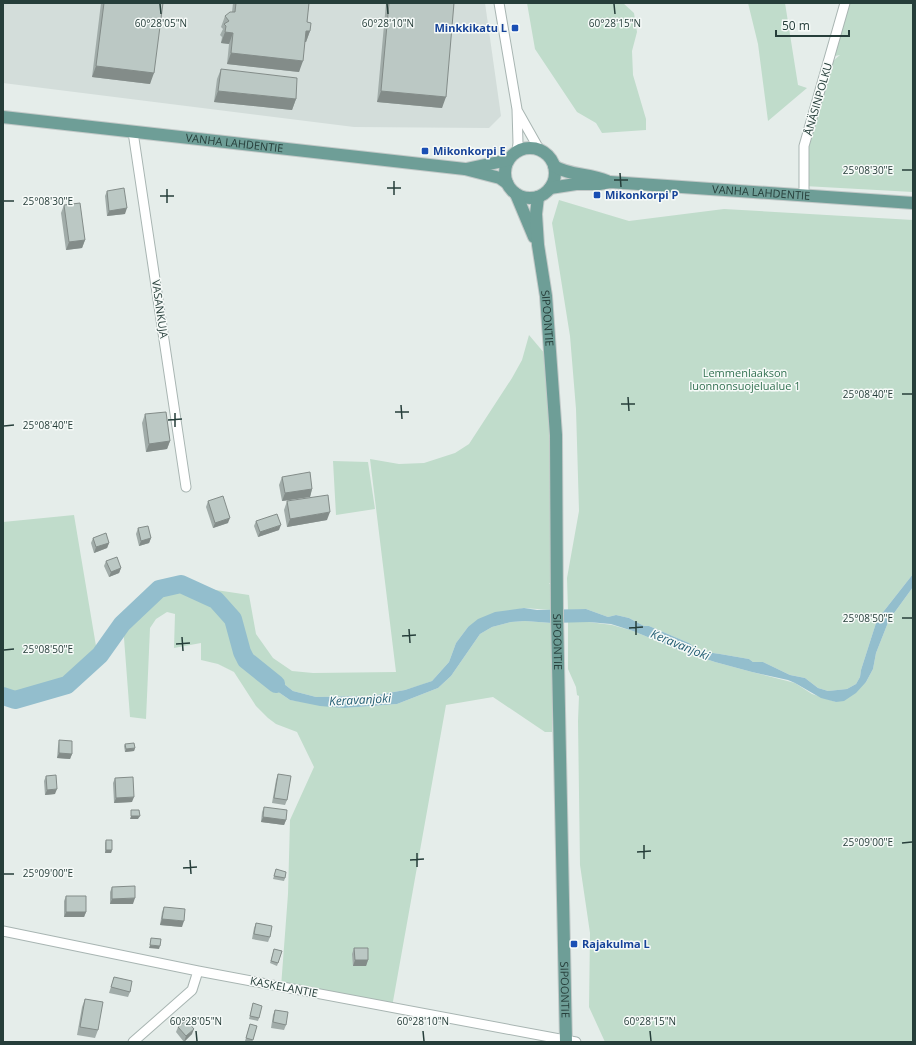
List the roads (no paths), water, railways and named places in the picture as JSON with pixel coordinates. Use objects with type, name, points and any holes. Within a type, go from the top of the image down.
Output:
[{"type":"main road","name":"VANHA LAHDENTIE","points":[[3,117],[465,169],[500,178],[507,183]]},
{"type":"main road","points":[[530,147],[539,149],[552,160],[555,178],[546,193],[538,197],[521,197],[513,192],[507,183],[505,168],[508,160],[521,149],[530,147]]},
{"type":"main road","name":"VANHA LAHDENTIE","points":[[465,169],[508,160]]},
{"type":"main road","name":"VANHA LAHDENTIE","points":[[554,166],[569,173],[599,177],[610,182]]},
{"type":"main road","name":"VANHA LAHDENTIE","points":[[550,188],[576,184],[599,184],[610,182],[913,203]]},
{"type":"main road","name":"SIPOONTIE","points":[[516,194],[538,245]]},
{"type":"main road","name":"SIPOONTIE","points":[[538,197],[536,214],[538,245],[546,296],[556,435],[558,642],[569,1041]]},
{"type":"street","points":[[499,3],[517,109],[517,151]]},
{"type":"street","name":"ÅNÄSINPOLKU","points":[[804,196],[804,146],[845,3]]},
{"type":"street","points":[[517,109],[539,149]]},
{"type":"street","name":"VASANKUJA","points":[[133,132],[186,487]]},
{"type":"street","name":"KASKELANTIE","points":[[3,931],[198,971],[569,1041]]},
{"type":"street","points":[[133,1042],[192,990],[198,971]]},
{"type":"water","points":[[913,574],[913,587],[889,620],[876,653],[873,669],[866,682],[856,693],[844,701],[836,702],[821,698],[788,680],[715,662],[611,624],[589,622],[552,623],[525,621],[511,622],[492,627],[480,634],[451,676],[438,688],[397,704],[344,708],[320,706],[290,700],[255,676],[259,667],[270,671],[293,691],[316,697],[372,696],[405,690],[432,681],[449,662],[456,643],[468,627],[478,619],[495,612],[524,608],[537,610],[586,609],[608,617],[616,615],[629,618],[644,626],[649,626],[689,643],[699,651],[749,659],[753,662],[763,662],[790,675],[805,678],[818,688],[828,691],[847,689],[856,684],[860,677],[876,623],[880,616]]},
{"type":"waterway","name":"Keravanjoki","points":[[3,696],[15,700],[67,685],[100,655],[122,624],[159,589],[181,584],[216,600],[233,619],[242,652],[246,660],[276,684]]},
{"type":"place","name":"Minkkikatu L","points":[[515,28]]},
{"type":"place","name":"Mikonkorpi E","points":[[425,151]]},
{"type":"place","name":"Mikonkorpi P","points":[[597,195]]},
{"type":"place","name":"Rajakulma L","points":[[574,944]]},
{"type":"park label","name":"Lemmenlaakson luonnonsuojelualue 1","points":[[745,379]]}]
